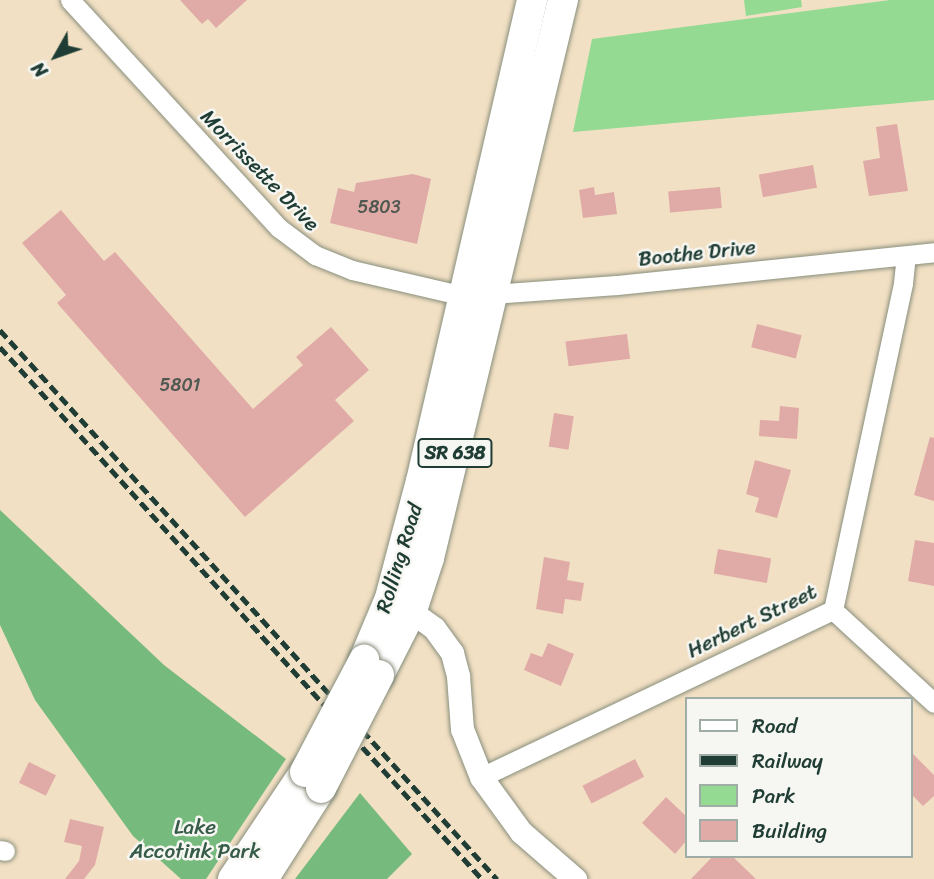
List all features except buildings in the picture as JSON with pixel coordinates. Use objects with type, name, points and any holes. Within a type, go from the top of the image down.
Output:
[{"type":"main road","name":"Rolling Road","points":[[263,879],[401,604],[429,558],[532,0]]},
{"type":"main road","name":"Rolling Road","points":[[479,295],[563,0]]},
{"type":"main road","name":"Rolling Road","points":[[233,879],[313,780]]},
{"type":"street","name":"Morrissette Drive","points":[[70,0],[248,194],[298,244],[352,270],[479,295]]},
{"type":"street","name":"Boothe Drive","points":[[479,295],[934,252]]},
{"type":"street","name":"Herbert Street","points":[[481,776],[833,610],[903,283],[906,256]]},
{"type":"street","points":[[401,604],[434,628],[452,653],[458,676],[462,729],[481,776],[521,832],[575,879]]},
{"type":"street","points":[[833,610],[934,703]]},
{"type":"green space","points":[[744,0],[801,0],[802,7],[746,16]]},
{"type":"green space","points":[[890,0],[934,0],[934,100],[573,132],[592,39]]},
{"type":"green space","name":"Lake Accotink Park","points":[[0,510],[164,665],[286,759],[206,879],[181,879],[133,836],[35,700],[0,625]]},
{"type":"green space","points":[[360,793],[412,854],[387,879],[295,879]]},
{"type":"railway","points":[[0,330],[497,879]]},
{"type":"railway","points":[[0,347],[482,879]]}]
